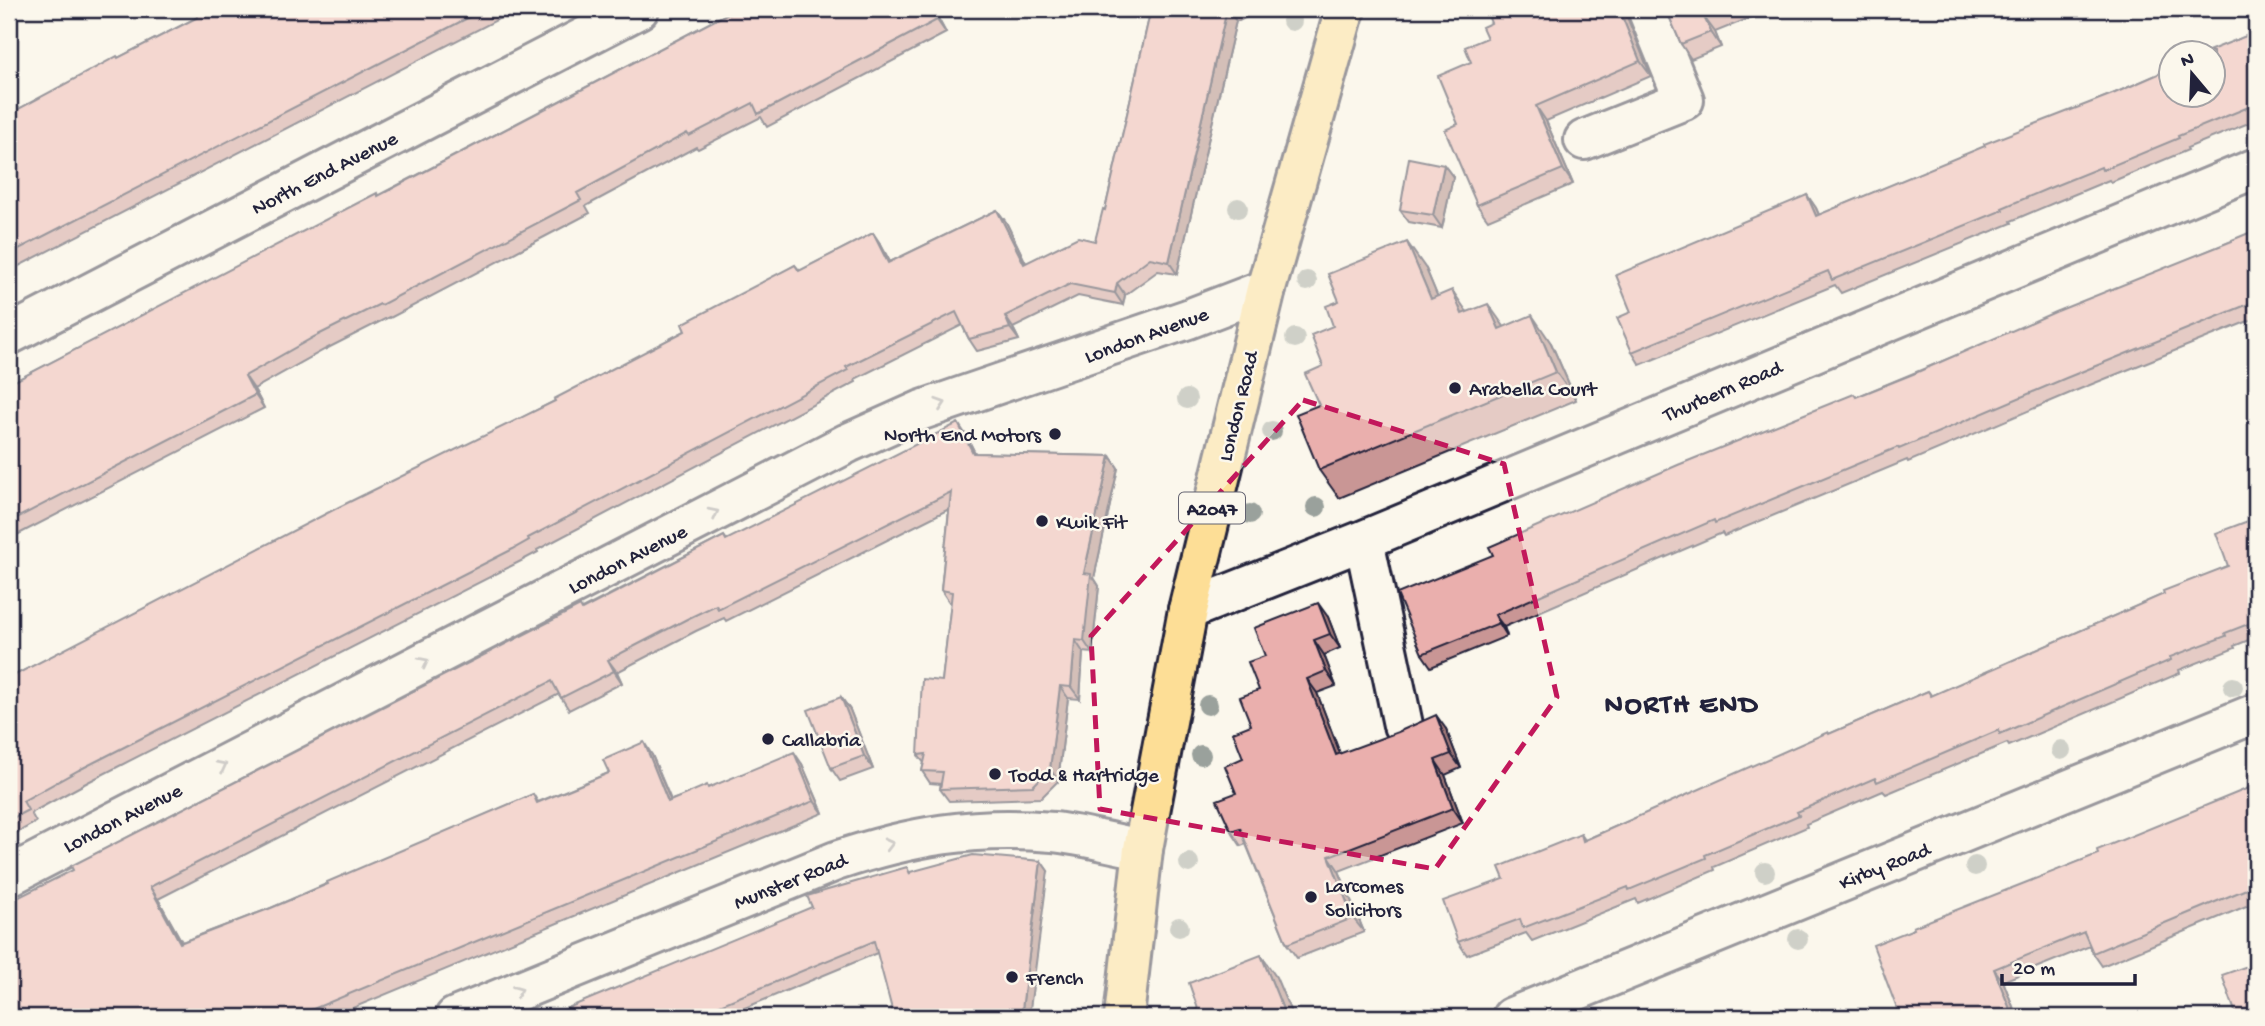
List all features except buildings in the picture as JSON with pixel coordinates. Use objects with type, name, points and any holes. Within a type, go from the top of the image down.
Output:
[{"type":"main road","name":"London Road","points":[[1124,1017],[1143,849],[1188,610],[1266,289],[1345,9]]},
{"type":"street","name":"North End Avenue","points":[[9,335],[639,9]]},
{"type":"street","points":[[1584,140],[1685,100],[1647,9]]},
{"type":"street","name":"Thurbern Road","points":[[1188,610],[1364,540],[2256,168]]},
{"type":"street","name":"London Avenue","points":[[9,876],[848,443],[922,410],[1175,324],[1266,289]]},
{"type":"street","points":[[1364,540],[1403,725]]},
{"type":"street","name":"Kirby Road","points":[[1512,1017],[2256,712]]},
{"type":"street","name":"Munster Road","points":[[455,1017],[836,861],[881,846],[933,834],[978,831],[1054,832],[1143,849]]},
{"type":"highlighted area","points":[[1303,400],[1504,464],[1557,697],[1435,869],[1100,809],[1091,636]]},
{"type":"place","name":"Arabella Court","points":[[1455,388]]},
{"type":"place","name":"North End Motors","points":[[1055,434]]},
{"type":"place","name":"Kwik Fit","points":[[1042,521]]},
{"type":"place","name":"Callabria","points":[[768,739]]},
{"type":"place","name":"Todd & Hartridge","points":[[995,774]]},
{"type":"place","name":"Larcomes Solicitors","points":[[1311,897]]},
{"type":"place","name":"French","points":[[1012,977]]},
{"type":"district","name":"NORTH END","points":[[1682,702]]}]
